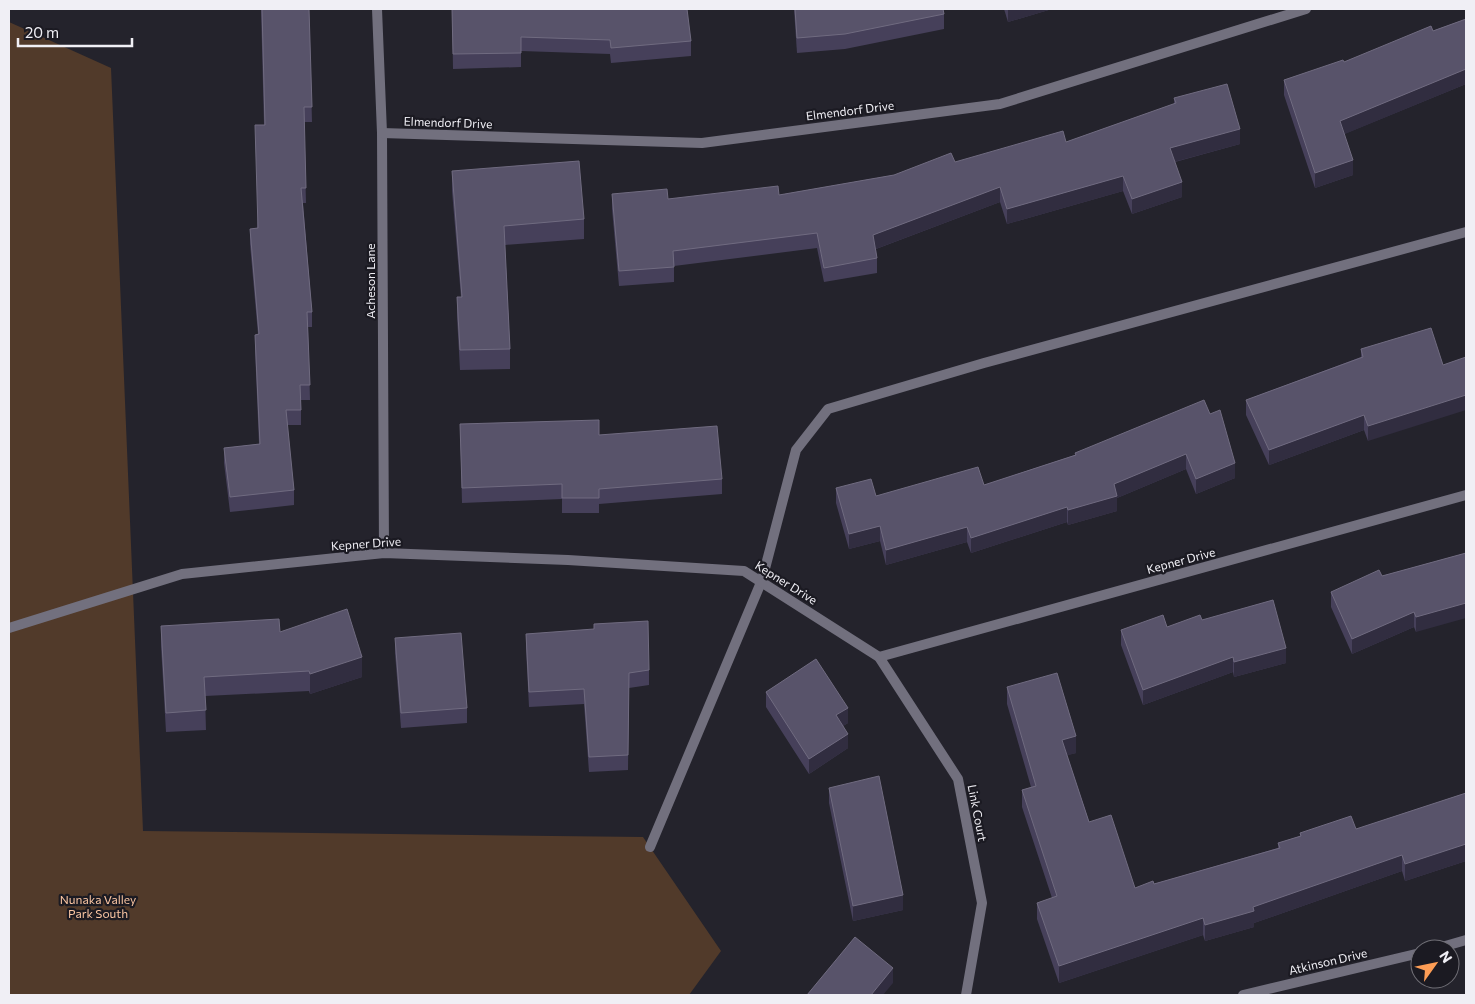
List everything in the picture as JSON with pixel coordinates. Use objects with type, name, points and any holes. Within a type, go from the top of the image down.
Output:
[{"type":"street","name":"Acheson Lane","points":[[377,9],[382,133],[384,553]]},
{"type":"street","name":"Elmendorf Drive","points":[[382,133],[702,143],[1000,104],[1306,9]]},
{"type":"street","points":[[650,847],[762,580],[796,450],[828,409],[984,363],[1466,232]]},
{"type":"street","name":"Kepner Drive","points":[[9,628],[182,574],[384,553],[568,560],[744,571],[762,580],[878,657],[1466,495]]},
{"type":"street","name":"Link Court","points":[[878,657],[958,779],[982,903],[966,995]]},
{"type":"street","name":"Atkinson Drive","points":[[1242,995],[1410,955]]},
{"type":"green space","name":"Nunaka Valley Park South","points":[[9,22],[111,68],[143,831],[643,837],[721,951],[689,995],[9,995]]},
{"type":"building","points":[[262,9],[309,9],[312,107],[304,107],[306,188],[301,188],[312,312],[307,312],[310,385],[300,385],[301,410],[286,410],[294,490],[230,497],[224,448],[260,444],[255,335],[259,334],[250,229],[258,228],[255,125],[265,125]]},
{"type":"building","points":[[452,9],[687,9],[691,41],[611,48],[610,40],[521,37],[521,53],[453,54]]},
{"type":"building","points":[[795,9],[943,9],[944,14],[845,34],[797,38]]},
{"type":"building","points":[[1466,19],[1466,69],[1340,121],[1353,160],[1315,173],[1284,80],[1343,60],[1344,62],[1431,26],[1433,31]]},
{"type":"building","points":[[1227,84],[1240,129],[1170,148],[1182,182],[1132,199],[1123,176],[1007,209],[1000,187],[873,235],[877,258],[824,268],[817,233],[673,251],[674,267],[619,271],[612,194],[667,189],[668,199],[778,186],[779,195],[894,175],[951,153],[955,162],[1063,131],[1066,142],[1176,103],[1174,98]]},
{"type":"building","points":[[579,161],[584,219],[504,226],[510,349],[460,350],[457,297],[462,297],[452,171]]},
{"type":"building","points":[[1431,328],[1443,365],[1466,357],[1466,395],[1368,426],[1364,415],[1269,450],[1246,400],[1363,357],[1361,349]]},
{"type":"building","points":[[1204,400],[1210,414],[1220,410],[1235,463],[1196,479],[1186,454],[1114,484],[1117,496],[1068,510],[1067,507],[971,538],[967,527],[886,550],[880,526],[849,534],[836,488],[871,479],[876,496],[978,467],[984,485],[1076,455],[1075,453]]},
{"type":"building","points":[[599,420],[599,435],[717,426],[722,479],[599,489],[599,498],[562,498],[562,484],[462,488],[460,424]]},
{"type":"building","points":[[1466,553],[1466,603],[1416,617],[1414,612],[1352,639],[1331,592],[1379,570],[1382,576]]},
{"type":"building","points":[[1273,600],[1286,648],[1234,662],[1233,657],[1143,690],[1121,630],[1163,615],[1167,627],[1200,615],[1202,620]]},
{"type":"building","points":[[347,609],[362,657],[310,674],[309,671],[204,677],[206,710],[166,713],[161,626],[279,619],[280,632]]},
{"type":"building","points":[[648,621],[649,670],[629,673],[628,755],[589,757],[584,689],[529,692],[526,634],[594,629],[594,624]]},
{"type":"building","points":[[461,633],[467,708],[401,713],[395,638]]},
{"type":"building","points":[[816,659],[848,708],[836,715],[848,734],[809,759],[766,692]]},
{"type":"building","points":[[1057,673],[1076,736],[1062,740],[1089,822],[1111,815],[1135,888],[1153,881],[1154,884],[1280,848],[1278,843],[1301,836],[1300,833],[1351,816],[1356,829],[1466,793],[1466,844],[1405,864],[1402,855],[1253,907],[1254,911],[1205,925],[1203,918],[1059,966],[1037,903],[1057,896],[1022,790],[1036,786],[1007,687]]},
{"type":"building","points":[[879,776],[903,895],[853,906],[829,788]]},
{"type":"building","points":[[855,937],[893,968],[871,995],[807,995]]}]
